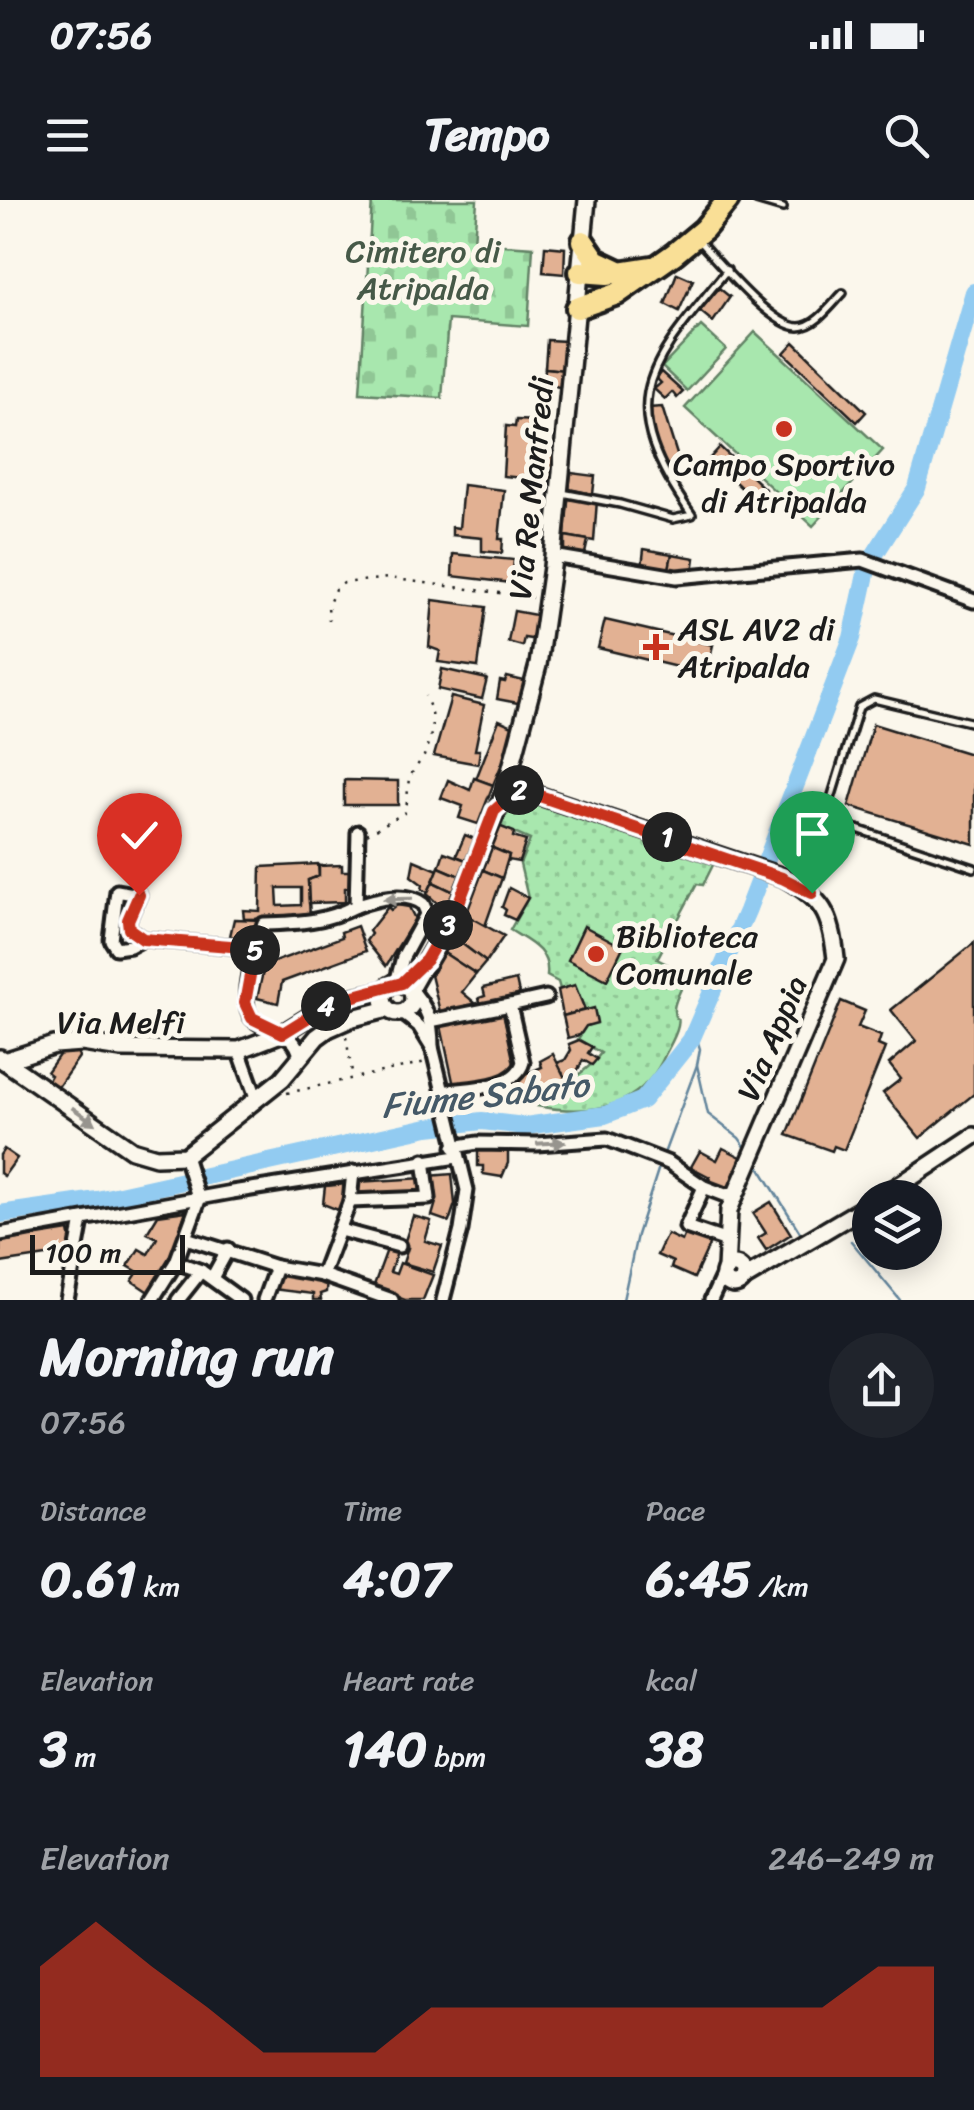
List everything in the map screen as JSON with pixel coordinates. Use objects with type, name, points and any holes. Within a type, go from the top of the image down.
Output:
[{"type":"highway","points":[[577,308],[616,294],[696,237],[728,200]]},
{"type":"highway","points":[[584,232],[596,260],[617,270]]},
{"type":"highway","points":[[580,272],[595,274],[652,266]]},
{"type":"street","name":"Via Re Manfredi","points":[[514,785],[516,757],[538,665],[553,556],[587,200]]},
{"type":"street","points":[[553,556],[677,577],[863,560],[974,601]]},
{"type":"street","points":[[434,1054],[419,1026],[384,1002],[406,980],[458,905],[494,811],[514,785]]},
{"type":"street","name":"Via Appia","points":[[514,785],[782,878],[812,893],[825,913],[836,959],[736,1192],[729,1210],[726,1240]]},
{"type":"street","points":[[356,906],[358,836]]},
{"type":"street","points":[[143,939],[116,948],[111,940],[117,891],[139,895],[128,920],[129,929],[143,939],[255,948]]},
{"type":"street","points":[[2,1059],[132,1150],[156,1158],[185,1156],[282,1079],[317,1038],[340,1022],[395,1011],[412,1003],[403,957],[427,913],[423,904],[410,898],[374,899],[312,923],[264,924],[255,948],[245,1003],[252,1018],[283,1033],[298,1048],[300,1057]]},
{"type":"street","points":[[406,980],[426,1006],[455,1149],[465,1178],[466,1202],[443,1300]]},
{"type":"street","points":[[257,1100],[239,1050],[283,1033],[333,1002],[406,980]]},
{"type":"street","points":[[430,1021],[546,997]]},
{"type":"street","points":[[443,1096],[502,1083],[521,1070],[523,1062],[510,1004]]},
{"type":"street","name":"Via Melfi","points":[[2,1059],[54,1044],[239,1050]]},
{"type":"street","points":[[907,1180],[974,1136]]},
{"type":"street","points":[[0,1234],[424,1160],[477,1143],[537,1144],[607,1138],[669,1163],[704,1187],[726,1195],[736,1192]]},
{"type":"street","points":[[152,1300],[176,1262],[199,1197],[185,1156]]},
{"type":"street","points":[[350,1201],[429,1198],[424,1160]]},
{"type":"street","points":[[322,1275],[350,1201],[353,1172]]},
{"type":"street","points":[[704,1187],[686,1226],[726,1240],[733,1281]]},
{"type":"street","points":[[712,1300],[733,1281],[852,1215]]},
{"type":"street","points":[[67,1300],[82,1220]]},
{"type":"street","points":[[340,1230],[399,1246]]},
{"type":"street","points":[[186,1238],[276,1266],[322,1275],[392,1300]]},
{"type":"street","points":[[178,1300],[228,1250]]},
{"type":"street","points":[[176,1262],[206,1274],[225,1296],[241,1300]]},
{"type":"street","points":[[264,1300],[276,1266]]},
{"type":"lane","points":[[756,200],[783,208]]},
{"type":"lane","points":[[696,237],[769,312],[796,327],[816,320],[843,293]]},
{"type":"lane","points":[[559,493],[673,519],[692,514],[656,458],[646,419],[647,404],[655,366],[668,341],[727,270]]},
{"type":"lane","points":[[974,724],[865,701],[859,707],[830,802],[830,810],[845,826],[974,868]]},
{"type":"path","points":[[329,620],[328,606],[335,589],[344,583],[364,580],[388,578],[547,600]]},
{"type":"path","points":[[358,836],[406,812],[409,777],[424,756],[432,731],[424,696]]},
{"type":"path","points":[[340,1022],[353,1078]]},
{"type":"path","points":[[257,1100],[434,1054]]},
{"type":"green space","name":"Cimitero di Atripalda","points":[[372,200],[477,200],[474,243],[533,247],[528,326],[448,320],[442,398],[360,393]]},
{"type":"green space","points":[[701,326],[726,349],[687,391],[662,367]]},
{"type":"green space","name":"Campo Sportivo di Atripalda","points":[[755,332],[883,450],[813,526],[685,408]]},
{"type":"green space","points":[[520,802],[537,802],[715,861],[703,885],[697,884],[657,959],[688,975],[674,1007],[678,1020],[676,1034],[655,1073],[628,1098],[612,1104],[576,1110],[537,1106],[536,1095],[580,1074],[601,1053],[578,1039],[586,1026],[597,1022],[594,1009],[585,1010],[575,986],[560,989],[558,982],[547,976],[542,953],[510,930],[528,898],[520,864],[530,840],[496,825]]},
{"type":"building","points":[[545,246],[565,248],[564,274],[543,272]]},
{"type":"building","points":[[677,273],[693,280],[679,311],[665,304]]},
{"type":"building","points":[[719,288],[730,297],[713,322],[700,311]]},
{"type":"building","points":[[547,340],[566,341],[564,370],[545,368]]},
{"type":"building","points":[[794,342],[866,412],[857,422],[784,353]]},
{"type":"building","points":[[545,368],[564,370],[562,388],[544,383]]},
{"type":"building","points":[[661,372],[683,392],[677,398],[672,392],[665,399],[654,389],[661,383],[656,378]]},
{"type":"building","points":[[662,407],[679,461],[665,466],[653,439],[648,408]]},
{"type":"building","points":[[516,420],[537,421],[536,443],[530,444],[530,452],[556,455],[553,481],[503,476],[506,426],[515,427]]},
{"type":"building","points":[[720,447],[766,490],[756,502],[710,458]]},
{"type":"building","points":[[571,473],[595,476],[593,494],[569,489]]},
{"type":"building","points":[[463,485],[504,490],[499,539],[503,539],[502,553],[482,551],[482,538],[452,535],[452,527],[459,528]]},
{"type":"building","points":[[568,495],[597,500],[594,541],[565,536]]},
{"type":"building","points":[[565,536],[588,540],[584,558],[565,555]]},
{"type":"building","points":[[644,549],[672,554],[669,571],[642,567]]},
{"type":"building","points":[[453,554],[514,560],[512,583],[452,576]]},
{"type":"building","points":[[672,554],[695,558],[693,572],[669,569]]},
{"type":"building","points":[[433,600],[486,607],[478,667],[438,662],[440,651],[429,647]]},
{"type":"building","points":[[514,611],[541,616],[538,640],[524,638],[522,646],[508,642]]},
{"type":"building","name":"ASL AV2 di Atripalda","points":[[605,620],[713,645],[706,674],[598,648]]},
{"type":"building","points":[[442,669],[487,679],[482,699],[438,689]]},
{"type":"building","points":[[507,677],[528,682],[523,704],[497,699],[500,681],[505,682]]},
{"type":"building","points":[[451,697],[484,705],[475,750],[480,750],[478,764],[434,756]]},
{"type":"building","points":[[499,720],[517,728],[493,785],[476,779]]},
{"type":"building","points":[[873,724],[974,755],[974,844],[849,806]]},
{"type":"building","points":[[474,778],[493,785],[478,824],[459,818],[463,806],[441,798],[448,780],[470,790]]},
{"type":"building","points":[[344,780],[398,781],[398,805],[344,805]]},
{"type":"building","points":[[496,825],[526,841],[519,862],[508,860],[509,855],[488,846]]},
{"type":"building","points":[[465,835],[475,839],[466,860],[456,856]]},
{"type":"building","points":[[488,846],[509,855],[502,878],[483,870],[489,856]]},
{"type":"building","points":[[444,852],[466,860],[460,876],[439,867]]},
{"type":"building","points":[[414,860],[438,870],[428,892],[411,876]]},
{"type":"building","points":[[318,864],[319,876],[308,880],[310,918],[244,919],[243,910],[260,911],[261,867]],"holes":[[[277,888],[301,888],[301,905],[278,906]]]},
{"type":"building","points":[[342,865],[342,871],[349,871],[350,887],[345,888],[345,902],[309,903],[308,880],[319,876],[319,866]]},
{"type":"building","points":[[439,867],[460,876],[454,892],[433,882]]},
{"type":"building","points":[[483,870],[502,878],[485,926],[466,915]]},
{"type":"building","points":[[433,882],[454,892],[448,907],[427,894]]},
{"type":"building","points":[[509,888],[528,898],[515,920],[504,915],[506,910],[502,907]]},
{"type":"building","points":[[397,905],[409,907],[415,919],[386,966],[366,941],[388,907],[391,910]]},
{"type":"building","points":[[466,915],[504,936],[486,962],[453,937]]},
{"type":"building","points":[[234,919],[260,920],[255,942],[230,936]]},
{"type":"building","points":[[357,926],[366,951],[282,982],[278,1003],[257,998],[263,972],[271,963],[342,937],[341,932]]},
{"type":"building","name":"Biblioteca Comunale","points":[[584,926],[623,947],[607,980],[568,960]]},
{"type":"building","points":[[453,937],[486,962],[476,974],[444,953]]},
{"type":"building","points":[[974,943],[974,1094],[920,1138],[883,1093],[901,1079],[889,1064],[916,1041],[891,1010]]},
{"type":"building","points":[[444,953],[476,974],[462,992],[481,1008],[441,1016],[431,975]]},
{"type":"building","points":[[516,980],[520,998],[481,1008],[483,988]]},
{"type":"building","points":[[575,985],[585,1010],[563,1016],[558,990]]},
{"type":"building","points":[[841,1001],[865,1011],[858,1027],[881,1036],[878,1045],[885,1048],[844,1150],[834,1146],[832,1151],[787,1135]]},
{"type":"building","points":[[594,1008],[597,1023],[568,1038],[563,1016]]},
{"type":"building","points":[[503,1012],[516,1073],[454,1086],[441,1026]]},
{"type":"building","points":[[579,1040],[592,1047],[588,1053],[597,1059],[592,1065],[583,1060],[574,1077],[566,1080],[557,1063],[565,1060],[571,1050],[569,1044]]},
{"type":"building","points":[[64,1048],[77,1049],[79,1057],[58,1087],[48,1080],[51,1075],[47,1072]]},
{"type":"building","points":[[553,1054],[566,1080],[533,1093],[531,1088],[524,1091],[516,1078],[542,1067],[540,1061]]},
{"type":"building","points":[[478,1147],[508,1147],[508,1163],[502,1177],[483,1174],[483,1166],[478,1166]]},
{"type":"building","points":[[723,1148],[745,1159],[728,1192],[691,1167],[700,1151],[717,1160]]},
{"type":"building","points":[[4,1149],[17,1158],[4,1176],[0,1173],[0,1155]]},
{"type":"building","points":[[452,1174],[455,1204],[449,1222],[432,1216],[437,1199],[430,1197],[429,1176]]},
{"type":"building","points":[[424,1178],[425,1196],[357,1200],[356,1182]]},
{"type":"building","points":[[347,1184],[343,1212],[323,1204],[325,1186]]},
{"type":"building","points":[[771,1202],[791,1234],[766,1250],[758,1238],[766,1233],[753,1213]]},
{"type":"building","points":[[186,1211],[171,1258],[150,1293],[132,1281],[138,1272],[128,1266],[139,1249],[148,1254],[157,1238],[147,1233],[158,1215]]},
{"type":"building","points":[[413,1216],[431,1221],[425,1241],[442,1246],[433,1272],[403,1263],[408,1248],[403,1247]]},
{"type":"building","points":[[69,1231],[73,1252],[0,1263],[0,1242]]},
{"type":"building","points":[[686,1231],[710,1243],[694,1278],[671,1268],[673,1262],[657,1255],[667,1234],[682,1241]]},
{"type":"building","points":[[389,1244],[399,1247],[390,1272],[396,1274],[400,1263],[433,1275],[423,1300],[405,1300],[373,1288]]},
{"type":"building","points":[[279,1271],[327,1278],[326,1292],[320,1294],[321,1300],[313,1300],[313,1294],[272,1289]]},
{"type":"waterway","name":"Fiume Sabato","points":[[0,1214],[97,1200],[428,1127],[482,1121],[525,1126],[605,1115],[643,1100],[691,1040],[747,911],[852,638],[868,565],[917,488],[974,292]]},
{"type":"waterway","points":[[665,1151],[697,1065],[700,1049],[695,1032]]},
{"type":"waterway","points":[[697,1065],[708,1114],[746,1148]]},
{"type":"waterway","points":[[757,1163],[801,1234]]},
{"type":"waterway","points":[[623,1300],[637,1235],[659,1167]]},
{"type":"waterway","points":[[851,1241],[900,1300]]},
{"type":"place","name":"Campo Sportivo di Atripalda","points":[[784,429]]},
{"type":"place","name":"ASL AV2 di Atripalda","points":[[656,647]]},
{"type":"place","name":"Biblioteca Comunale","points":[[596,954]]},
{"type":"route","points":[[139,895],[128,920],[129,929],[143,939],[255,948],[245,1003],[252,1018],[283,1033],[333,1002],[402,983],[426,960],[449,925],[494,811],[519,789],[782,878],[812,893]]}]
